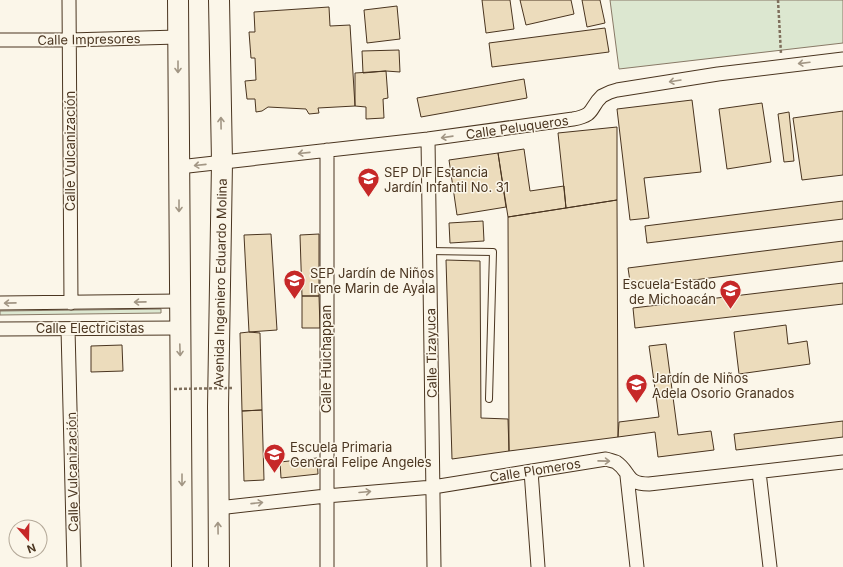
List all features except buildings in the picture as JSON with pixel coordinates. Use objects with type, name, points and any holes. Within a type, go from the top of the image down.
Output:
[{"type":"main road","points":[[178,0],[182,567]]},
{"type":"main road","name":"Avenida Ingeniero Eduardo Molina","points":[[219,0],[222,162],[218,407],[219,567]]},
{"type":"street","name":"Calle Vulcanización","points":[[69,0],[71,303]]},
{"type":"street","name":"Calle Impresores","points":[[0,40],[178,37]]},
{"type":"street","name":"Calle Peluqueros","points":[[179,167],[428,139],[584,117],[592,111],[602,97],[609,92],[617,90],[718,74],[843,58]]},
{"type":"street","name":"Calle Tizayuca","points":[[428,139],[434,567]]},
{"type":"street","name":"Calle Huichappan","points":[[327,150],[327,567]]},
{"type":"street","name":"Calle Electricistas","points":[[0,303],[179,301]]},
{"type":"street","name":"Calle Electricistas","points":[[0,329],[180,328]]},
{"type":"street","name":"Calle Vulcanización","points":[[68,329],[74,567]]},
{"type":"street","name":"Calle Plomeros","points":[[218,508],[326,496],[433,487],[606,459],[616,462],[627,476],[638,484],[843,462]]},
{"type":"street","points":[[531,471],[538,567]]},
{"type":"street","points":[[759,472],[770,567]]},
{"type":"street","points":[[627,476],[638,567]]},
{"type":"lane","points":[[429,251],[493,252],[489,399]]},
{"type":"path","points":[[778,0],[782,66]]},
{"type":"path","points":[[174,389],[233,388]]},
{"type":"green space","points":[[610,0],[843,0],[843,43],[619,69]]},
{"type":"green space","points":[[161,309],[161,313],[0,315],[0,311]]},
{"type":"place","name":"SEP DIF Estancia Jardín Infantil No. 31","points":[[369,198]]},
{"type":"place","name":"SEP Jardín de Niños Irene Marin de Ayala","points":[[295,300]]},
{"type":"place","name":"Escuela Estado de Michoacán","points":[[731,310]]},
{"type":"place","name":"Jardín de Niños Adela Osorio Granados","points":[[637,404]]},
{"type":"place","name":"Escuela Primaria General Felipe Angeles","points":[[275,474]]}]
